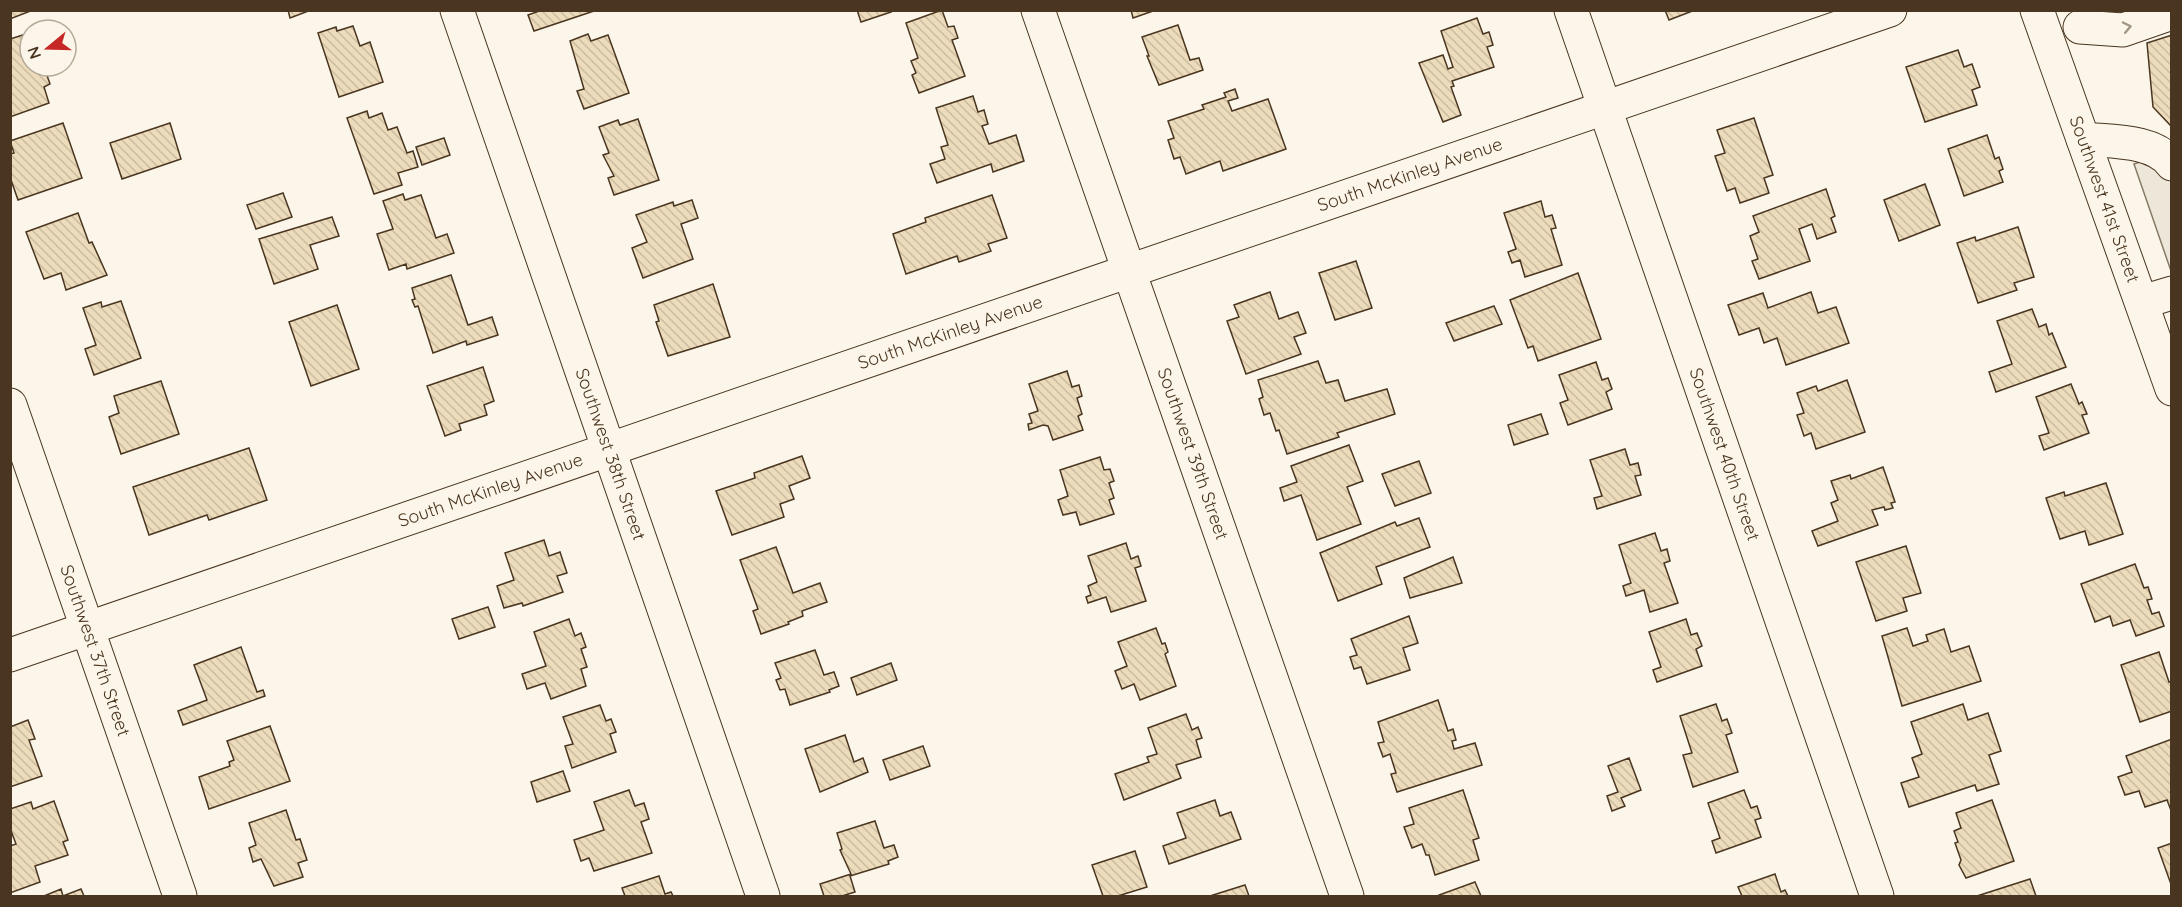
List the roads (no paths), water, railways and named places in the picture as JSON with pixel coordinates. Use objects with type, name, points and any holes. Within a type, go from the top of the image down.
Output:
[{"type":"street","name":"Southwest 38th Street","points":[[457,10],[763,897]]},
{"type":"street","name":"Southwest 39th Street","points":[[1038,10],[1127,271],[1347,897]]},
{"type":"street","name":"Southwest 40th Street","points":[[1571,10],[1876,897]]},
{"type":"street","name":"South McKinley Avenue","points":[[10,655],[1890,10]]},
{"type":"street","name":"Southwest 41st Street","points":[[2037,10],[2083,139],[2157,297],[2172,389]]},
{"type":"street","points":[[2050,50],[2091,19],[2123,30],[2172,13]]},
{"type":"street","points":[[2083,139],[2143,145],[2168,158],[2172,164]]},
{"type":"street","name":"Southwest 37th Street","points":[[10,405],[180,897]]}]
